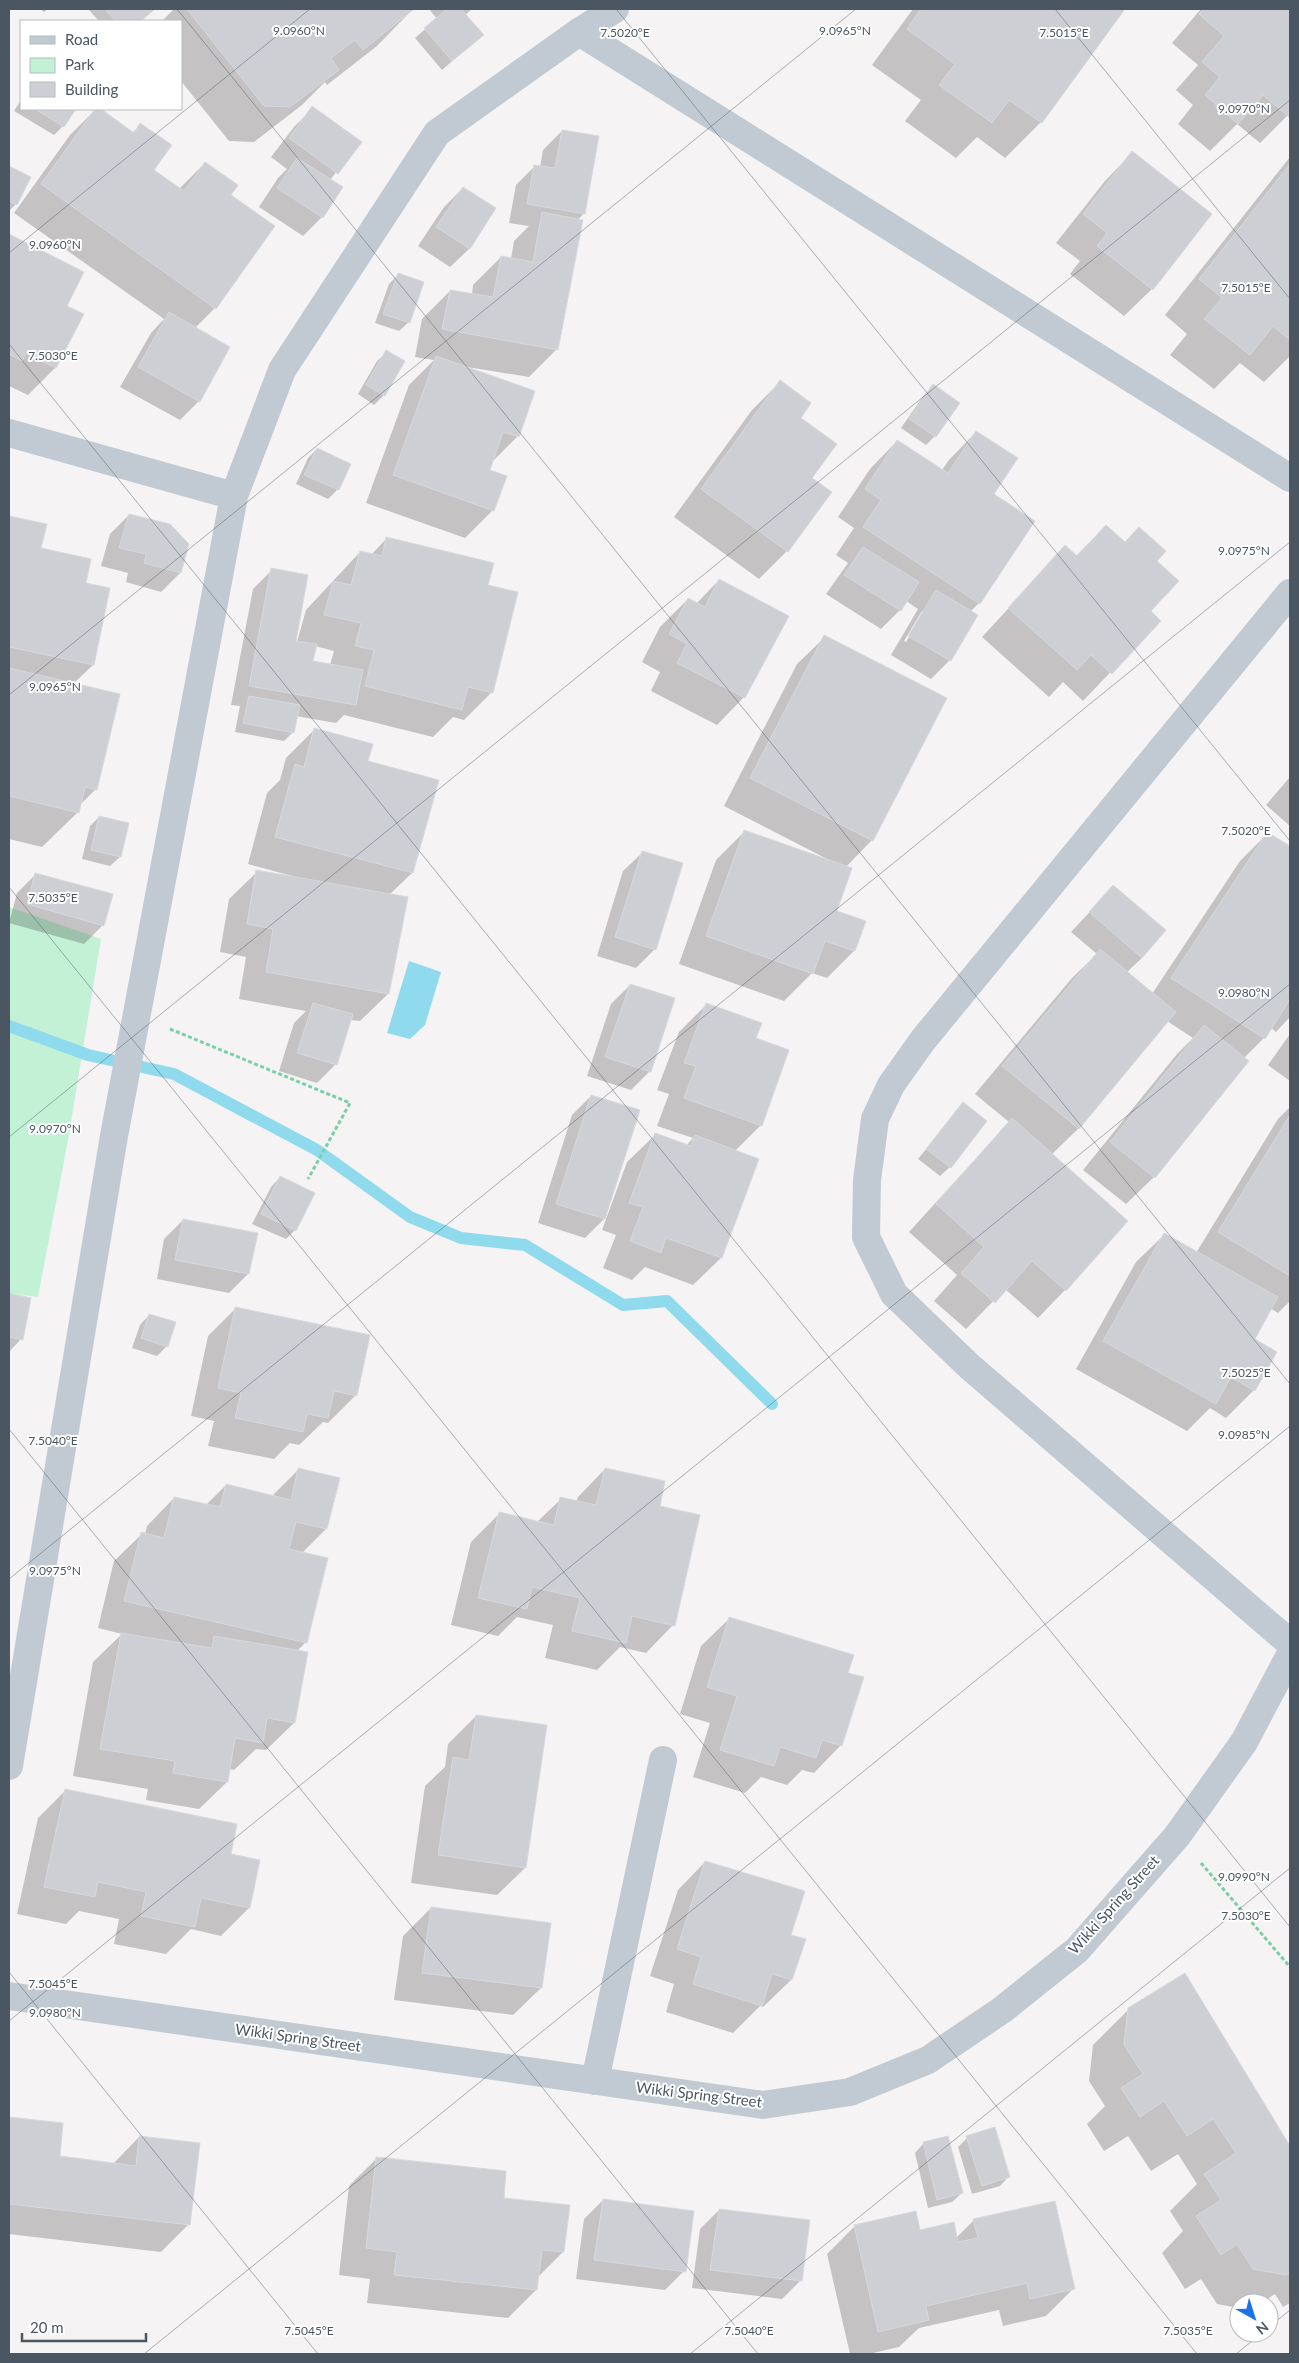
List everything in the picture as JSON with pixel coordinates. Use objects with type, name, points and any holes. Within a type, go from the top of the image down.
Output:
[{"type":"street","points":[[9,1766],[114,1136],[234,496],[282,370],[437,133],[579,32],[615,9]]},
{"type":"street","points":[[579,32],[1290,478]]},
{"type":"street","points":[[9,433],[234,496]]},
{"type":"street","points":[[1290,593],[923,1040],[891,1085],[875,1118],[867,1180],[866,1237],[894,1294],[969,1366],[1290,1643]]},
{"type":"street","name":"Wikki Spring Street","points":[[9,1996],[763,2105],[850,2092],[928,2060],[1002,2010],[1077,1950],[1177,1836],[1244,1742],[1290,1655]]},
{"type":"street","points":[[595,2081],[663,1760]]},
{"type":"path","points":[[139,1004],[350,1103],[308,1179]]},
{"type":"path","points":[[1177,1836],[1290,1967]]},
{"type":"green space","points":[[9,907],[101,939],[68,1140],[38,1297],[9,1293]]},
{"type":"water","points":[[409,961],[441,972],[425,1025],[410,1039],[387,1033]]},
{"type":"building","points":[[105,9],[155,9],[142,20],[115,20]]},
{"type":"building","points":[[187,9],[414,9],[363,50],[355,40],[331,58],[339,70],[290,107],[264,106]]},
{"type":"building","points":[[447,9],[461,9],[484,35],[452,61],[424,28]]},
{"type":"building","points":[[921,9],[1125,9],[1042,123],[1009,100],[992,123],[939,85],[955,64],[907,29]]},
{"type":"building","points":[[1204,9],[1290,9],[1289,117],[1263,95],[1238,124],[1205,95],[1220,77],[1202,62],[1224,36],[1199,14]]},
{"type":"building","points":[[312,106],[362,142],[338,174],[289,138]]},
{"type":"building","points":[[37,110],[75,110],[64,127]]},
{"type":"building","points":[[94,110],[102,110],[134,133],[140,123],[172,145],[154,170],[184,191],[205,162],[238,185],[231,195],[275,226],[216,309],[41,184]]},
{"type":"building","points":[[562,130],[599,136],[585,214],[527,204],[534,165],[555,168]]},
{"type":"building","points":[[1132,151],[1212,214],[1153,290],[1097,246],[1107,233],[1083,214]]},
{"type":"building","points":[[297,158],[343,187],[323,218],[277,188]]},
{"type":"building","points":[[1290,164],[1290,340],[1273,326],[1250,355],[1204,319],[1222,298],[1199,279]]},
{"type":"building","points":[[9,166],[31,177],[17,205],[9,201]]},
{"type":"building","points":[[463,187],[496,208],[470,249],[436,227]]},
{"type":"building","points":[[542,212],[583,220],[558,350],[442,329],[450,290],[493,297],[501,256],[533,262]]},
{"type":"building","points":[[9,234],[84,272],[67,306],[84,314],[56,368],[26,353],[22,361],[9,354]]},
{"type":"building","points":[[398,273],[424,282],[410,323],[383,314]]},
{"type":"building","points":[[169,312],[230,347],[200,402],[138,367]]},
{"type":"building","points":[[386,350],[405,361],[385,396],[366,385]]},
{"type":"building","points":[[436,356],[535,391],[519,437],[503,432],[490,470],[507,476],[494,511],[393,475]]},
{"type":"building","points":[[780,380],[811,403],[801,418],[837,444],[812,478],[832,492],[788,552],[701,489]]},
{"type":"building","points":[[933,384],[960,403],[936,437],[909,419]]},
{"type":"building","points":[[976,431],[1018,458],[994,494],[1035,521],[980,604],[863,527],[881,500],[865,489],[897,440],[948,473]]},
{"type":"building","points":[[317,448],[351,464],[339,490],[304,475]]},
{"type":"building","points":[[129,514],[170,524],[189,544],[181,573],[144,563],[146,554],[119,548]]},
{"type":"building","points":[[9,516],[47,524],[41,548],[91,559],[86,583],[110,588],[94,665],[9,647]]},
{"type":"building","points":[[1106,525],[1125,542],[1139,527],[1166,551],[1157,561],[1179,581],[1151,611],[1161,621],[1112,674],[1091,655],[1077,670],[1008,608],[1065,545],[1077,556]]},
{"type":"building","points":[[386,537],[494,563],[488,585],[518,592],[493,693],[468,687],[462,710],[365,686],[374,650],[355,646],[361,623],[324,615],[333,581],[351,585],[360,551],[382,556]]},
{"type":"building","points":[[863,547],[919,582],[901,611],[844,575]]},
{"type":"building","points":[[271,568],[308,575],[296,641],[317,644],[313,661],[363,670],[356,705],[249,686]]},
{"type":"building","points":[[719,579],[789,616],[745,698],[677,663],[687,644],[669,634],[688,598],[705,607]]},
{"type":"building","points":[[936,590],[978,615],[951,661],[908,636]]},
{"type":"building","points":[[824,635],[947,698],[873,841],[750,778]]},
{"type":"building","points":[[9,668],[120,694],[97,790],[85,787],[79,813],[9,796]]},
{"type":"building","points":[[249,696],[300,705],[294,733],[243,723]]},
{"type":"building","points":[[314,728],[373,744],[368,761],[439,780],[413,873],[275,837],[295,764],[304,767]]},
{"type":"building","points":[[99,816],[129,823],[121,857],[91,850]]},
{"type":"building","points":[[744,830],[852,868],[837,911],[866,921],[855,951],[825,941],[813,974],[706,936]]},
{"type":"building","points":[[1267,832],[1290,846],[1290,999],[1265,1039],[1171,978]]},
{"type":"building","points":[[642,851],[683,863],[656,950],[615,937]]},
{"type":"building","points":[[256,870],[408,897],[389,994],[266,972],[273,929],[247,924]]},
{"type":"building","points":[[35,873],[113,894],[104,926],[27,904]]},
{"type":"building","points":[[1113,885],[1166,930],[1142,958],[1089,912]]},
{"type":"building","points":[[1100,949],[1176,1012],[1079,1129],[1002,1066]]},
{"type":"building","points":[[630,984],[675,998],[651,1072],[605,1057]]},
{"type":"building","points":[[313,1003],[353,1014],[337,1065],[297,1053]]},
{"type":"building","points":[[706,1003],[762,1023],[756,1038],[789,1050],[762,1126],[684,1098],[696,1066],[684,1063]]},
{"type":"building","points":[[1204,1025],[1249,1061],[1155,1178],[1110,1142]]},
{"type":"building","points":[[591,1095],[640,1110],[605,1219],[556,1204]]},
{"type":"building","points":[[963,1102],[987,1121],[951,1168],[926,1149]]},
{"type":"building","points":[[1290,1115],[1290,1276],[1218,1232]]},
{"type":"building","points":[[1012,1118],[1128,1221],[1066,1291],[1032,1261],[995,1303],[961,1273],[984,1247],[936,1204]]},
{"type":"building","points":[[655,1133],[691,1146],[695,1135],[759,1159],[722,1258],[666,1238],[661,1253],[630,1241],[643,1207],[629,1203]]},
{"type":"building","points":[[280,1176],[315,1193],[296,1231],[261,1214]]},
{"type":"building","points":[[183,1219],[258,1233],[249,1274],[175,1260]]},
{"type":"building","points":[[1164,1233],[1278,1297],[1255,1339],[1277,1352],[1255,1391],[1231,1377],[1216,1404],[1103,1341]]},
{"type":"building","points":[[9,1293],[31,1298],[23,1340],[9,1337]]},
{"type":"building","points":[[235,1307],[370,1335],[357,1396],[334,1391],[328,1418],[307,1414],[303,1432],[235,1418],[241,1393],[218,1388]]},
{"type":"building","points":[[149,1314],[176,1322],[168,1347],[141,1338]]},
{"type":"building","points":[[298,1468],[340,1478],[327,1529],[296,1522],[289,1549],[328,1558],[307,1643],[124,1601],[141,1532],[164,1538],[174,1497],[220,1507],[226,1484],[291,1500]]},
{"type":"building","points":[[605,1468],[665,1481],[660,1506],[700,1515],[675,1626],[632,1616],[626,1643],[572,1631],[580,1598],[532,1587],[527,1609],[478,1598],[499,1512],[554,1525],[560,1497],[596,1505]]},
{"type":"building","points":[[729,1617],[854,1655],[848,1673],[864,1677],[842,1746],[822,1740],[816,1758],[780,1747],[774,1766],[720,1750],[737,1696],[707,1687]]},
{"type":"building","points":[[121,1633],[212,1648],[214,1636],[308,1652],[295,1723],[267,1718],[263,1743],[235,1738],[228,1782],[173,1773],[175,1761],[100,1749]]},
{"type":"building","points":[[476,1715],[547,1725],[526,1868],[438,1855],[453,1757],[469,1760]]},
{"type":"building","points":[[65,1789],[237,1824],[231,1854],[260,1860],[250,1908],[201,1898],[195,1927],[141,1916],[146,1892],[98,1882],[95,1897],[44,1887]]},
{"type":"building","points":[[705,1861],[805,1891],[791,1935],[806,1939],[792,1980],[772,1974],[762,2006],[693,1984],[701,1957],[677,1949]]},
{"type":"building","points":[[431,1907],[551,1923],[542,1988],[422,1973]]},
{"type":"building","points":[[1185,1973],[1290,2146],[1290,2273],[1286,2275],[1253,2269],[1237,2244],[1221,2255],[1196,2216],[1221,2200],[1204,2174],[1236,2153],[1213,2119],[1187,2136],[1164,2101],[1140,2117],[1121,2088],[1143,2074],[1124,2045],[1128,2008]]},
{"type":"building","points":[[9,2117],[63,2123],[60,2156],[136,2166],[139,2136],[200,2143],[190,2225],[9,2204]]},
{"type":"building","points":[[995,2127],[1010,2177],[982,2186],[966,2136]]},
{"type":"building","points":[[948,2136],[963,2193],[937,2200],[923,2142]]},
{"type":"building","points":[[376,2157],[506,2171],[504,2198],[570,2205],[564,2252],[542,2250],[537,2290],[394,2275],[397,2252],[366,2248]]},
{"type":"building","points":[[603,2199],[694,2211],[686,2272],[594,2260]]},
{"type":"building","points":[[1055,2201],[1075,2289],[1030,2299],[1027,2283],[926,2306],[929,2320],[878,2332],[854,2225],[916,2211],[920,2230],[954,2222],[958,2242],[978,2238],[973,2219]]},
{"type":"building","points":[[719,2209],[810,2220],[802,2281],[710,2270]]},
{"type":"waterway","points":[[9,1026],[88,1055],[174,1074],[317,1150],[410,1217],[461,1238],[525,1245],[623,1305],[667,1301],[772,1404]]}]
